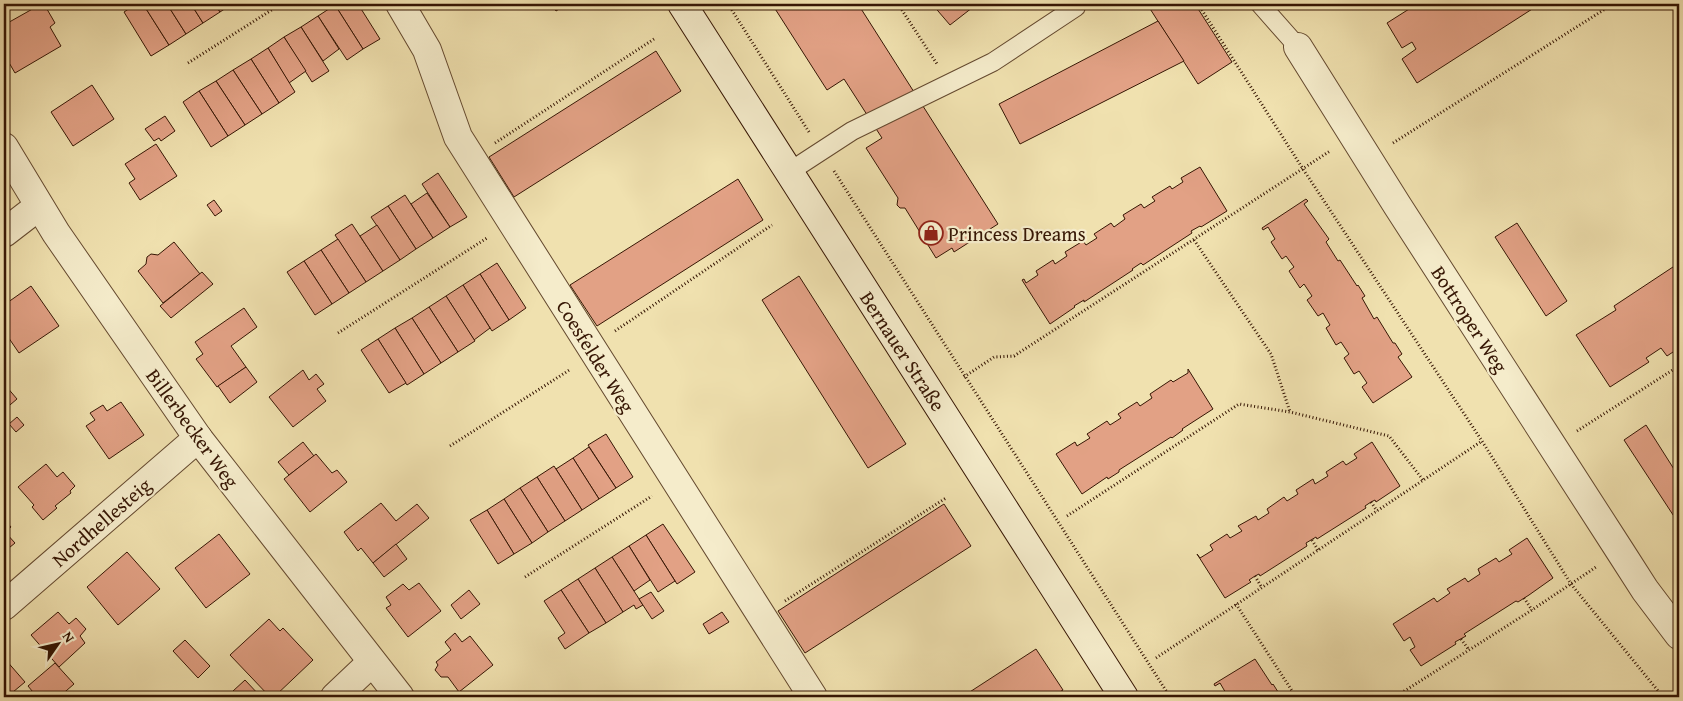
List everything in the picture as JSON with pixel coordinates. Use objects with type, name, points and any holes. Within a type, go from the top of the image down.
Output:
[{"type":"street","name":"Coesfelder Weg","points":[[400,4],[427,50],[458,136],[471,158],[813,697]]},
{"type":"street","name":"Bernauer Straße","points":[[682,4],[1124,697]]},
{"type":"street","name":"Bottroper Weg","points":[[1298,47],[1645,590],[1679,635]]},
{"type":"street","name":"Billerbecker Weg","points":[[4,147],[39,206],[198,438],[400,697]]},
{"type":"street","points":[[4,233],[39,206]]},
{"type":"street","name":"Nordhellesteig","points":[[4,606],[198,438]]},
{"type":"street","points":[[335,697],[372,662]]},
{"type":"lane","name":"Bottroper Weg","points":[[1260,4],[1298,47]]},
{"type":"lane","points":[[789,172],[852,131],[993,62],[1076,7]]},
{"type":"path","points":[[188,63],[281,4]]},
{"type":"path","points":[[728,4],[1170,697]]},
{"type":"path","points":[[898,4],[949,83]]},
{"type":"path","points":[[1198,4],[1302,169],[1482,442],[1571,584],[1663,697]]},
{"type":"path","points":[[1390,144],[1613,4]]},
{"type":"path","points":[[471,158],[654,39]]},
{"type":"path","points":[[965,377],[994,357],[1014,356],[1354,135]]},
{"type":"path","points":[[590,348],[772,225]]},
{"type":"path","points":[[338,333],[487,237]]},
{"type":"path","points":[[1194,240],[1272,354],[1290,412]]},
{"type":"path","points":[[1573,434],[1679,366]]},
{"type":"path","points":[[450,446],[571,369]]},
{"type":"path","points":[[1067,516],[1239,404],[1290,412],[1389,436],[1423,480]]},
{"type":"path","points":[[1156,658],[1482,442]]},
{"type":"path","points":[[524,577],[653,496]]},
{"type":"path","points":[[762,616],[946,498]]},
{"type":"path","points":[[1371,502],[1377,511]]},
{"type":"path","points":[[1312,540],[1318,550]]},
{"type":"path","points":[[1395,697],[1532,610],[1620,551]]},
{"type":"path","points":[[1255,576],[1262,588]]},
{"type":"path","points":[[1524,598],[1532,610]]},
{"type":"path","points":[[1236,604],[1296,697]]},
{"type":"path","points":[[1461,638],[1469,650]]},
{"type":"path","points":[[1668,697],[1679,688]]},
{"type":"building","points":[[34,4],[44,4],[55,23],[50,27],[61,46],[15,73],[4,54],[4,25],[36,7]]},
{"type":"building","points":[[136,4],[143,4],[169,45],[151,56],[124,12]]},
{"type":"building","points":[[143,4],[167,4],[186,34],[169,45]]},
{"type":"building","points":[[167,4],[191,4],[203,23],[186,34]]},
{"type":"building","points":[[191,4],[215,4],[220,12],[203,23]]},
{"type":"building","points":[[215,4],[232,4],[220,12]]},
{"type":"building","points":[[358,4],[380,39],[363,49],[335,5]]},
{"type":"building","points":[[551,4],[567,4],[556,11]]},
{"type":"building","points":[[772,4],[858,4],[998,224],[954,252],[952,248],[936,258],[905,208],[900,208],[897,205],[898,198],[866,148],[882,138],[844,79],[827,90]]},
{"type":"building","points":[[932,4],[977,4],[950,25]]},
{"type":"building","points":[[1147,4],[1195,4],[1232,62],[1198,84]]},
{"type":"building","points":[[1417,4],[1540,4],[1417,83],[1402,59],[1416,49],[1412,42],[1402,48],[1387,23]]},
{"type":"building","points":[[335,5],[363,49],[347,60],[318,16]]},
{"type":"building","points":[[318,16],[339,49],[323,61],[301,27]]},
{"type":"building","points":[[1158,21],[1184,61],[1020,144],[999,104]]},
{"type":"building","points":[[301,27],[329,71],[312,82],[284,37]]},
{"type":"building","points":[[284,37],[306,71],[289,83],[268,48]]},
{"type":"building","points":[[268,48],[295,92],[279,103],[251,59]]},
{"type":"building","points":[[656,51],[681,91],[514,197],[489,157]]},
{"type":"building","points":[[251,59],[279,103],[262,114],[233,70]]},
{"type":"building","points":[[233,70],[262,114],[245,125],[216,81]]},
{"type":"building","points":[[216,81],[245,125],[228,136],[199,91]]},
{"type":"building","points":[[92,85],[114,119],[73,146],[51,112]]},
{"type":"building","points":[[199,91],[228,136],[211,147],[183,102]]},
{"type":"building","points":[[165,116],[175,131],[161,141],[159,138],[154,141],[145,129]]},
{"type":"building","points":[[156,144],[177,176],[140,200],[129,183],[135,179],[125,164]]},
{"type":"building","points":[[1200,167],[1227,211],[1191,231],[1192,233],[1143,265],[1141,263],[1084,302],[1084,300],[1074,306],[1050,324],[1022,280],[1024,279],[1026,283],[1038,275],[1036,271],[1053,260],[1055,264],[1067,256],[1065,252],[1083,241],[1086,245],[1097,238],[1094,234],[1111,223],[1114,227],[1125,219],[1123,215],[1141,204],[1144,208],[1155,201],[1152,197],[1170,186],[1172,189],[1183,182],[1181,178]]},
{"type":"building","points":[[438,173],[467,217],[450,227],[422,184]]},
{"type":"building","points":[[738,179],[763,220],[597,326],[570,285]]},
{"type":"building","points":[[427,193],[450,227],[433,238],[411,204]]},
{"type":"building","points":[[405,195],[433,238],[416,249],[388,206]]},
{"type":"building","points":[[1306,199],[1308,201],[1304,204],[1329,239],[1326,242],[1365,296],[1362,298],[1374,319],[1377,317],[1393,343],[1395,343],[1402,354],[1398,357],[1412,377],[1373,403],[1362,387],[1367,383],[1359,371],[1354,374],[1344,358],[1349,354],[1341,342],[1336,345],[1326,328],[1330,325],[1323,313],[1318,316],[1307,300],[1312,296],[1304,284],[1300,288],[1289,271],[1294,267],[1286,256],[1282,259],[1271,242],[1275,239],[1268,227],[1263,230],[1262,228]]},
{"type":"building","points":[[214,200],[222,211],[215,216],[207,205]]},
{"type":"building","points":[[388,206],[416,249],[400,260],[371,217]]},
{"type":"building","points":[[1517,223],[1567,301],[1546,316],[1495,237]]},
{"type":"building","points":[[352,224],[383,271],[366,282],[335,235]]},
{"type":"building","points":[[377,225],[400,260],[383,271],[360,236]]},
{"type":"building","points":[[338,239],[366,282],[349,293],[321,250]]},
{"type":"building","points":[[174,242],[200,274],[163,303],[138,271],[146,264],[147,257],[151,254],[158,255]]},
{"type":"building","points":[[321,250],[349,293],[332,304],[304,261]]},
{"type":"building","points":[[304,261],[332,304],[315,315],[287,272]]},
{"type":"building","points":[[497,263],[526,308],[509,320],[480,274]]},
{"type":"building","points":[[1679,263],[1679,348],[1667,356],[1661,348],[1646,358],[1649,362],[1610,387],[1576,335],[1616,310],[1614,306]]},
{"type":"building","points":[[202,272],[213,284],[171,318],[160,306]]},
{"type":"building","points":[[480,274],[509,320],[492,331],[463,285]]},
{"type":"building","points":[[799,276],[906,444],[868,468],[762,300]]},
{"type":"building","points":[[463,285],[490,328],[474,340],[446,296]]},
{"type":"building","points":[[31,286],[59,326],[19,353],[4,331],[4,305]]},
{"type":"building","points":[[446,296],[475,341],[458,352],[429,307]]},
{"type":"building","points":[[429,307],[458,352],[441,363],[412,318]]},
{"type":"building","points":[[244,308],[257,327],[231,346],[246,367],[217,387],[196,359],[203,354],[195,342]]},
{"type":"building","points":[[412,318],[441,363],[424,374],[395,328]]},
{"type":"building","points":[[395,328],[424,374],[407,385],[378,339]]},
{"type":"building","points":[[378,339],[406,383],[389,393],[361,350]]},
{"type":"building","points":[[246,367],[257,382],[230,403],[218,386]]},
{"type":"building","points":[[1188,369],[1213,409],[1182,429],[1172,438],[1082,494],[1056,454],[1075,442],[1077,446],[1090,438],[1087,434],[1107,421],[1110,425],[1121,418],[1118,414],[1137,402],[1140,406],[1152,398],[1150,394],[1171,380],[1173,382],[1188,373]]},
{"type":"building","points":[[303,370],[309,380],[316,374],[324,384],[317,389],[326,401],[293,427],[269,397]]},
{"type":"building","points":[[6,386],[17,399],[4,410],[4,388]]},
{"type":"building","points":[[121,402],[144,435],[109,459],[86,426],[95,420],[90,413],[103,405],[107,411]]},
{"type":"building","points":[[17,417],[24,425],[16,432],[9,424]]},
{"type":"building","points":[[1646,425],[1679,477],[1679,524],[1624,440]]},
{"type":"building","points":[[606,434],[633,477],[616,488],[588,445]]},
{"type":"building","points":[[303,442],[314,456],[289,475],[278,462]]},
{"type":"building","points":[[1372,442],[1400,486],[1376,502],[1375,500],[1371,502],[1365,506],[1366,508],[1317,539],[1316,537],[1306,543],[1307,546],[1260,576],[1259,574],[1255,576],[1249,580],[1251,582],[1225,598],[1197,554],[1200,558],[1213,550],[1210,545],[1227,534],[1230,538],[1242,531],[1238,526],[1256,516],[1258,520],[1269,513],[1267,509],[1284,497],[1287,501],[1298,494],[1296,490],[1313,479],[1315,484],[1328,476],[1326,472],[1343,461],[1346,465],[1357,458],[1354,454]]},
{"type":"building","points":[[589,447],[616,488],[599,499],[573,458]]},
{"type":"building","points":[[316,454],[332,473],[337,470],[347,482],[310,512],[284,479]]},
{"type":"building","points":[[573,458],[599,499],[582,510],[556,469]]},
{"type":"building","points":[[46,464],[57,477],[63,472],[75,486],[70,491],[71,493],[55,506],[57,508],[43,520],[32,507],[34,505],[18,487]]},
{"type":"building","points":[[554,466],[582,510],[565,521],[537,477]]},
{"type":"building","points":[[537,477],[565,521],[548,532],[520,488]]},
{"type":"building","points":[[520,488],[548,532],[532,543],[504,499]]},
{"type":"building","points":[[504,499],[532,543],[514,554],[487,510]]},
{"type":"building","points":[[381,503],[396,521],[417,504],[429,518],[373,563],[361,548],[358,551],[344,532]]},
{"type":"building","points":[[944,504],[971,546],[805,653],[778,611]]},
{"type":"building","points":[[487,510],[514,554],[498,564],[470,520]]},
{"type":"building","points":[[4,519],[11,527],[5,532],[15,543],[4,552]]},
{"type":"building","points":[[663,524],[695,572],[677,584],[646,535]]},
{"type":"building","points":[[219,534],[250,574],[206,608],[175,568]]},
{"type":"building","points":[[646,535],[675,581],[658,592],[629,546]]},
{"type":"building","points":[[1527,538],[1553,578],[1518,602],[1516,601],[1464,634],[1466,636],[1455,642],[1456,644],[1421,666],[1410,650],[1415,647],[1410,637],[1404,641],[1393,624],[1434,598],[1437,602],[1450,593],[1447,589],[1465,578],[1468,582],[1480,574],[1478,569],[1496,558],[1499,562],[1512,554],[1509,550]]},
{"type":"building","points":[[396,544],[407,559],[384,577],[373,563]]},
{"type":"building","points":[[629,546],[650,580],[634,591],[612,557]]},
{"type":"building","points":[[127,552],[160,589],[118,625],[87,587]]},
{"type":"building","points":[[612,557],[643,605],[636,609],[634,605],[623,612],[595,568]]},
{"type":"building","points":[[595,568],[623,612],[606,623],[578,579]]},
{"type":"building","points":[[578,579],[606,623],[589,633],[561,590]]},
{"type":"building","points":[[419,583],[441,611],[408,637],[386,608],[391,605],[386,597],[403,584],[409,590]]},
{"type":"building","points":[[469,590],[480,604],[461,619],[451,605]]},
{"type":"building","points":[[561,590],[589,633],[565,649],[558,638],[565,633],[544,601]]},
{"type":"building","points":[[651,592],[664,611],[652,619],[639,599]]},
{"type":"building","points":[[58,612],[69,624],[76,618],[86,629],[80,636],[85,643],[59,667],[31,635]]},
{"type":"building","points":[[722,612],[729,622],[709,634],[703,624]]},
{"type":"building","points":[[269,619],[280,631],[283,628],[313,660],[274,697],[270,697],[230,655]]},
{"type":"building","points":[[455,633],[462,642],[470,636],[493,665],[459,692],[448,677],[441,677],[435,670],[438,665],[436,662],[451,650],[445,642]]},
{"type":"building","points":[[185,640],[210,666],[198,678],[173,651]]},
{"type":"building","points":[[1036,649],[1063,690],[1051,697],[962,697]]},
{"type":"building","points":[[5,659],[25,682],[7,697],[4,697]]},
{"type":"building","points":[[1255,659],[1280,695],[1277,697],[1224,697],[1227,695],[1220,683],[1215,686],[1214,684]]},
{"type":"building","points":[[55,663],[74,684],[59,697],[37,697],[28,686]]},
{"type":"building","points":[[245,680],[261,697],[239,697],[233,691]]},
{"type":"place","name":"Princess Dreams","points":[[931,233]]}]
